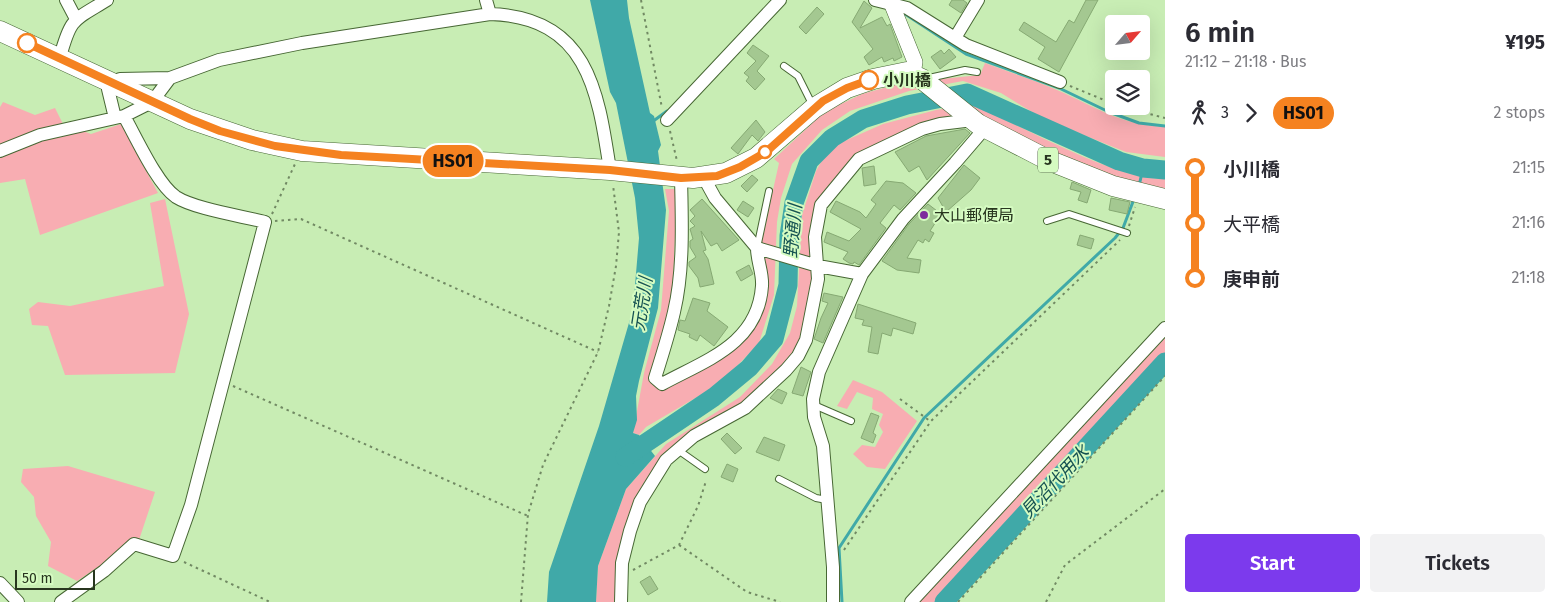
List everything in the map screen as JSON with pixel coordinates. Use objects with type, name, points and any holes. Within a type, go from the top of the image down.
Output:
[{"type":"main road","points":[[0,31],[60,57],[110,83],[220,131],[268,144],[302,151],[612,170],[678,178],[704,178],[726,173],[756,158],[814,108],[835,94],[860,83],[900,73],[920,78]]},
{"type":"main road","name":"5","points":[[920,78],[975,122],[1083,175],[1137,193],[1165,199]]},
{"type":"street","points":[[66,0],[76,19]]},
{"type":"street","points":[[60,57],[67,30],[76,19],[108,0]]},
{"type":"street","points":[[486,0],[490,14]]},
{"type":"street","points":[[666,120],[780,0]]},
{"type":"street","points":[[875,0],[907,8],[966,45],[1060,82]]},
{"type":"street","points":[[955,38],[978,0]]},
{"type":"street","points":[[891,3],[920,78]]},
{"type":"street","points":[[61,602],[104,571],[134,544],[173,556],[191,505],[265,222],[188,203],[176,196],[163,183],[120,117],[108,89],[110,83],[120,79],[170,78],[219,60],[302,43],[490,14],[514,14],[548,29],[571,45],[588,72],[597,95],[612,170]]},
{"type":"street","points":[[0,151],[40,136],[120,117],[152,102],[170,78]]},
{"type":"street","points":[[620,602],[628,539],[640,502],[666,460],[694,436],[745,408],[798,356],[812,323],[818,280],[814,237],[821,204],[850,167],[859,159],[922,130],[940,124],[975,122],[955,164],[903,219],[862,274],[819,372],[813,405],[814,417],[823,446],[833,602]]},
{"type":"street","points":[[678,178],[682,226],[674,311],[656,378],[662,384],[718,354],[740,339],[748,329],[759,302],[762,288],[759,249],[715,198],[704,178]]},
{"type":"street","points":[[759,249],[817,265],[862,274]]},
{"type":"street","points":[[911,602],[1165,328]]},
{"type":"street","points":[[0,582],[18,602]]},
{"type":"lane","points":[[784,66],[798,76],[814,108]]},
{"type":"lane","points":[[920,78],[965,70],[977,72]]},
{"type":"lane","points":[[759,249],[769,191]]},
{"type":"lane","points":[[1046,221],[1069,214],[1126,232]]},
{"type":"lane","points":[[813,405],[852,421]]},
{"type":"lane","points":[[678,450],[705,469]]},
{"type":"lane","points":[[778,479],[816,498],[827,500]]},
{"type":"path","points":[[641,0],[662,109],[678,178]]},
{"type":"path","points":[[1060,82],[1105,100]]},
{"type":"path","points":[[1150,114],[1165,118]]},
{"type":"path","points":[[265,222],[271,218],[302,151]]},
{"type":"path","points":[[521,602],[528,516],[543,464],[598,352],[616,266],[619,232],[612,170]]},
{"type":"path","points":[[832,567],[931,421],[1126,232],[1137,193]]},
{"type":"path","points":[[265,222],[300,219],[598,352]]},
{"type":"path","points":[[958,602],[1165,376]]},
{"type":"path","points":[[223,381],[528,516]]},
{"type":"path","points":[[900,399],[931,421]]},
{"type":"path","points":[[622,576],[679,545],[698,506],[706,482]]},
{"type":"path","points":[[1046,602],[1065,565],[1165,489]]},
{"type":"path","points":[[679,545],[746,592],[780,602]]},
{"type":"path","points":[[173,556],[270,602]]},
{"type":"shaded area","points":[[985,63],[1048,86],[1105,112],[1105,115],[1165,127],[1165,157],[1126,152],[1037,115],[1001,93],[963,81],[909,91],[850,111],[822,130],[792,164],[781,198],[777,222],[774,295],[759,343],[736,367],[709,390],[646,427],[639,435],[633,433],[644,373],[661,310],[669,211],[665,189],[677,189],[672,307],[653,379],[664,387],[758,317],[761,244],[779,163],[774,159],[819,117],[862,94],[902,83],[980,75]]},
{"type":"shaded area","points":[[3,102],[35,115],[55,108],[63,124],[91,134],[121,124],[158,193],[40,235],[25,179],[0,183],[0,107]]},
{"type":"shaded area","points":[[974,106],[987,111],[1075,153],[1124,172],[1165,179],[1165,193],[1044,153],[973,114],[854,157],[817,207],[811,315],[789,362],[743,406],[692,434],[635,501],[618,602],[596,602],[598,566],[626,489],[666,444],[740,397],[772,364],[790,333],[797,306],[802,215],[816,171],[825,155],[840,143],[883,124],[936,110]]},
{"type":"shaded area","points":[[165,199],[189,314],[175,373],[65,375],[48,326],[32,325],[29,309],[38,302],[70,306],[164,286],[150,203]]},
{"type":"shaded area","points":[[1165,338],[1165,353],[940,597],[935,602],[918,602]]},
{"type":"shaded area","points":[[853,380],[882,392],[917,421],[885,469],[867,467],[853,454],[862,445],[875,447],[883,432],[879,425],[883,414],[872,409],[873,398],[857,392],[847,409],[837,406]]},
{"type":"shaded area","points":[[68,466],[155,492],[139,540],[77,581],[48,566],[51,542],[36,516],[34,497],[21,482],[23,469]]},
{"type":"water","name":"元荒川","points":[[590,0],[627,0],[629,18],[650,113],[654,116],[661,145],[658,151],[666,210],[658,308],[636,396],[637,420],[633,433],[639,435],[655,456],[626,489],[598,566],[596,602],[547,602],[549,572],[599,426],[633,309],[639,238],[635,198],[616,103],[610,92]]},
{"type":"building","points":[[952,0],[963,0],[967,3],[961,13],[949,5]]},
{"type":"building","points":[[1086,0],[1098,0],[1059,72],[1038,59],[1045,47],[1019,30],[1024,22],[1056,42],[1069,20],[1074,23]]},
{"type":"building","points":[[864,1],[872,8],[860,28],[882,17],[887,26],[890,24],[902,57],[894,61],[893,58],[884,62],[882,57],[869,65],[864,57],[873,49],[852,22]]},
{"type":"building","points":[[817,7],[824,14],[806,34],[799,27]]},
{"type":"building","points":[[753,45],[769,56],[757,71],[765,79],[755,90],[746,81],[749,77],[744,73],[756,61],[747,53]]},
{"type":"building","points":[[949,49],[956,57],[940,69],[931,57],[941,50],[944,54]]},
{"type":"building","points":[[756,120],[765,132],[758,141],[752,135],[738,154],[731,148]]},
{"type":"building","points":[[965,129],[970,133],[927,180],[919,166],[909,172],[895,152],[926,136]]},
{"type":"building","points":[[964,165],[980,178],[971,190],[946,212],[938,198]]},
{"type":"building","points":[[874,166],[876,184],[864,186],[862,168]]},
{"type":"building","points":[[752,175],[758,180],[747,192],[741,186]]},
{"type":"building","points":[[886,181],[903,183],[916,193],[900,210],[894,205],[880,223],[886,228],[859,265],[854,262],[853,264],[849,263],[843,259],[848,252],[824,242],[827,232],[849,241],[861,229],[830,212],[836,201],[860,212],[866,218],[876,204],[871,200]]},
{"type":"building","points":[[1072,182],[1091,190],[1087,203],[1078,200],[1081,192],[1070,189]]},
{"type":"building","points":[[1111,198],[1130,202],[1127,214],[1109,210]]},
{"type":"building","points":[[702,199],[739,240],[722,251],[717,243],[711,246],[701,231],[706,250],[703,251],[708,259],[714,284],[700,287],[698,278],[689,266],[689,262],[696,257],[690,247],[690,241],[693,239],[690,229],[695,226],[690,221],[695,216],[690,210]]},
{"type":"building","points":[[743,201],[754,208],[748,217],[737,210]]},
{"type":"building","points":[[928,204],[941,214],[930,231],[934,233],[929,242],[925,239],[923,243],[918,240],[907,258],[921,260],[919,273],[897,270],[882,261],[909,224]]},
{"type":"building","points":[[1080,235],[1094,239],[1091,249],[1077,245]]},
{"type":"building","points":[[749,265],[753,274],[741,281],[736,272]]},
{"type":"building","points":[[824,293],[843,297],[823,343],[814,339],[828,303],[822,301]]},
{"type":"building","points":[[693,298],[710,303],[707,311],[728,327],[714,346],[700,335],[697,341],[689,337],[690,334],[678,330],[680,320],[685,321]]},
{"type":"building","points":[[858,304],[916,323],[913,334],[893,328],[891,336],[882,333],[878,354],[868,352],[872,327],[862,325],[864,320],[855,318]]},
{"type":"building","points":[[801,367],[811,372],[803,396],[792,393]]},
{"type":"building","points":[[778,389],[787,393],[782,404],[770,398]]},
{"type":"building","points":[[871,413],[879,416],[873,433],[876,435],[873,443],[861,438]]},
{"type":"building","points":[[727,433],[742,448],[735,454],[721,439]]},
{"type":"building","points":[[764,437],[785,445],[779,461],[756,452]]},
{"type":"building","points":[[727,464],[738,469],[733,482],[721,477]]},
{"type":"building","points":[[650,576],[658,589],[648,595],[640,582]]},
{"type":"waterway","points":[[902,12],[966,54],[1059,88],[1109,112],[1139,123],[1165,126]]},
{"type":"waterway","name":"野通川","points":[[625,457],[714,397],[749,368],[774,339],[788,285],[789,236],[794,203],[809,161],[832,138],[863,119],[907,105],[967,93],[1119,161],[1143,168],[1165,170]]},
{"type":"waterway","points":[[652,122],[667,111]]},
{"type":"waterway","points":[[1139,186],[1143,168]]},
{"type":"waterway","points":[[842,602],[839,548],[924,418],[1115,238],[1123,228],[1134,199]]},
{"type":"waterway","name":"見沼代用水","points":[[944,602],[1165,362]]},
{"type":"bus line","name":"HS01","points":[[27,43],[190,119],[220,131],[275,146],[341,155],[610,170],[681,178],[717,176],[740,167],[766,152],[823,101],[847,88],[869,80]]},
{"type":"place","name":"小川橋","points":[[869,80]]},
{"type":"place","name":"大山郵便局","points":[[924,215]]}]
